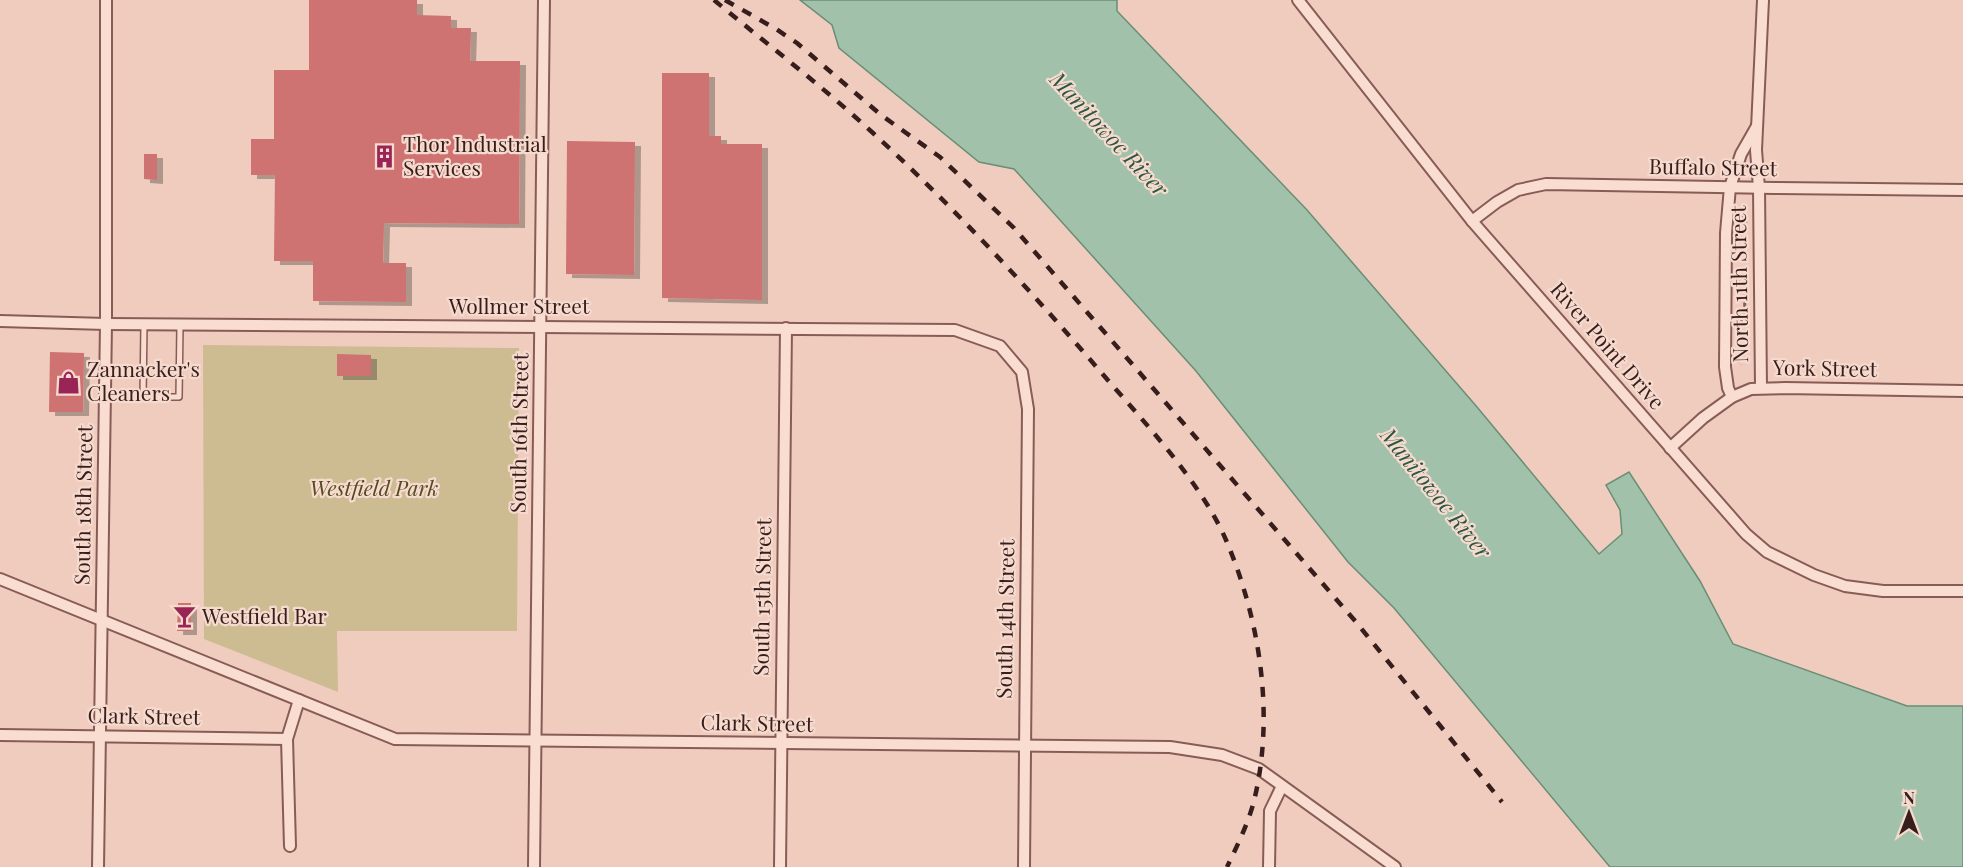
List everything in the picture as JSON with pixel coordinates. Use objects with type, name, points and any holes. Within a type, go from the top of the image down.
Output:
[{"type":"street","name":"South 18th Street","points":[[98,867],[106,324],[106,0]]},
{"type":"street","name":"South 16th Street","points":[[534,867],[544,0]]},
{"type":"street","name":"River Point Drive","points":[[1298,0],[1472,221],[1746,534],[1767,552],[1814,575],[1845,586],[1883,591],[1963,591]]},
{"type":"street","name":"North 11th Street","points":[[1761,388],[1759,188],[1756,150],[1763,0]]},
{"type":"street","name":"North 11th Street","points":[[1732,397],[1728,388],[1725,367],[1726,233],[1730,187],[1741,154],[1757,126]]},
{"type":"street","name":"Buffalo Street","points":[[1472,221],[1518,190],[1546,184],[1963,190]]},
{"type":"street","name":"Wollmer Street","points":[[0,321],[106,324],[955,330],[1000,346],[1022,372]]},
{"type":"street","name":"South 15th Street","points":[[780,867],[786,328]]},
{"type":"street","name":"South 14th Street","points":[[1022,372],[1028,409],[1024,867]]},
{"type":"street","name":"York Street","points":[[1670,448],[1703,418],[1732,397],[1745,391],[1761,388],[1963,391]]},
{"type":"street","name":"Clark Street","points":[[0,579],[395,739],[1170,747],[1222,755],[1259,769],[1395,867]]},
{"type":"street","points":[[290,846],[287,739],[299,700]]},
{"type":"street","name":"Clark Street","points":[[0,735],[287,739]]},
{"type":"street","points":[[1269,867],[1270,811],[1282,786]]},
{"type":"lane","points":[[144,324],[143,396],[179,397],[180,324]]},
{"type":"path","points":[[1742,207],[1747,225]]},
{"type":"path","points":[[1737,263],[1747,236]]},
{"type":"path","points":[[1736,338],[1746,309],[1746,298],[1737,277]]},
{"type":"path","points":[[1735,351],[1741,365]]},
{"type":"green space","name":"Westfield Park","points":[[203,345],[519,348],[517,631],[337,631],[338,692],[204,639]]},
{"type":"water","name":"Manitowoc River","points":[[800,0],[1117,0],[1117,11],[1307,210],[1477,407],[1599,554],[1622,534],[1620,510],[1606,485],[1629,472],[1700,581],[1733,644],[1907,706],[1963,706],[1963,867],[1610,867],[1394,608],[1348,562],[1196,371],[1014,169],[979,162],[839,48],[832,25]]},
{"type":"building","name":"Thor Industrial Services","points":[[309,0],[417,0],[417,15],[451,16],[451,28],[471,28],[470,61],[520,61],[519,224],[384,223],[383,263],[406,263],[406,302],[313,301],[313,261],[274,261],[275,175],[251,175],[251,139],[274,139],[274,70],[309,70]]},
{"type":"building","points":[[662,73],[709,73],[709,136],[721,136],[721,144],[762,144],[762,300],[662,298]]},
{"type":"building","points":[[567,141],[635,142],[634,275],[566,274]]},
{"type":"building","points":[[144,154],[157,154],[157,180],[144,179]]},
{"type":"building","name":"Zannacker's Cleaners","points":[[50,352],[84,353],[83,412],[49,412]]},
{"type":"building","points":[[337,354],[371,355],[371,376],[337,376]]},
{"type":"building","name":"Westfield Bar","points":[[178,603],[191,603],[191,631],[177,631]]},
{"type":"railway","points":[[714,0],[854,116],[964,221],[1050,314],[1155,435],[1188,476],[1216,519],[1238,571],[1248,602],[1261,668],[1263,702],[1263,735],[1254,801],[1227,867]]},
{"type":"railway","points":[[725,0],[797,43],[881,115],[940,157],[1014,228],[1356,622],[1502,802]]},
{"type":"place","name":"Thor Industrial Services","points":[[385,157]]},
{"type":"place","name":"Zannacker's Cleaners","points":[[69,382]]},
{"type":"place","name":"Westfield Bar","points":[[184,617]]}]
